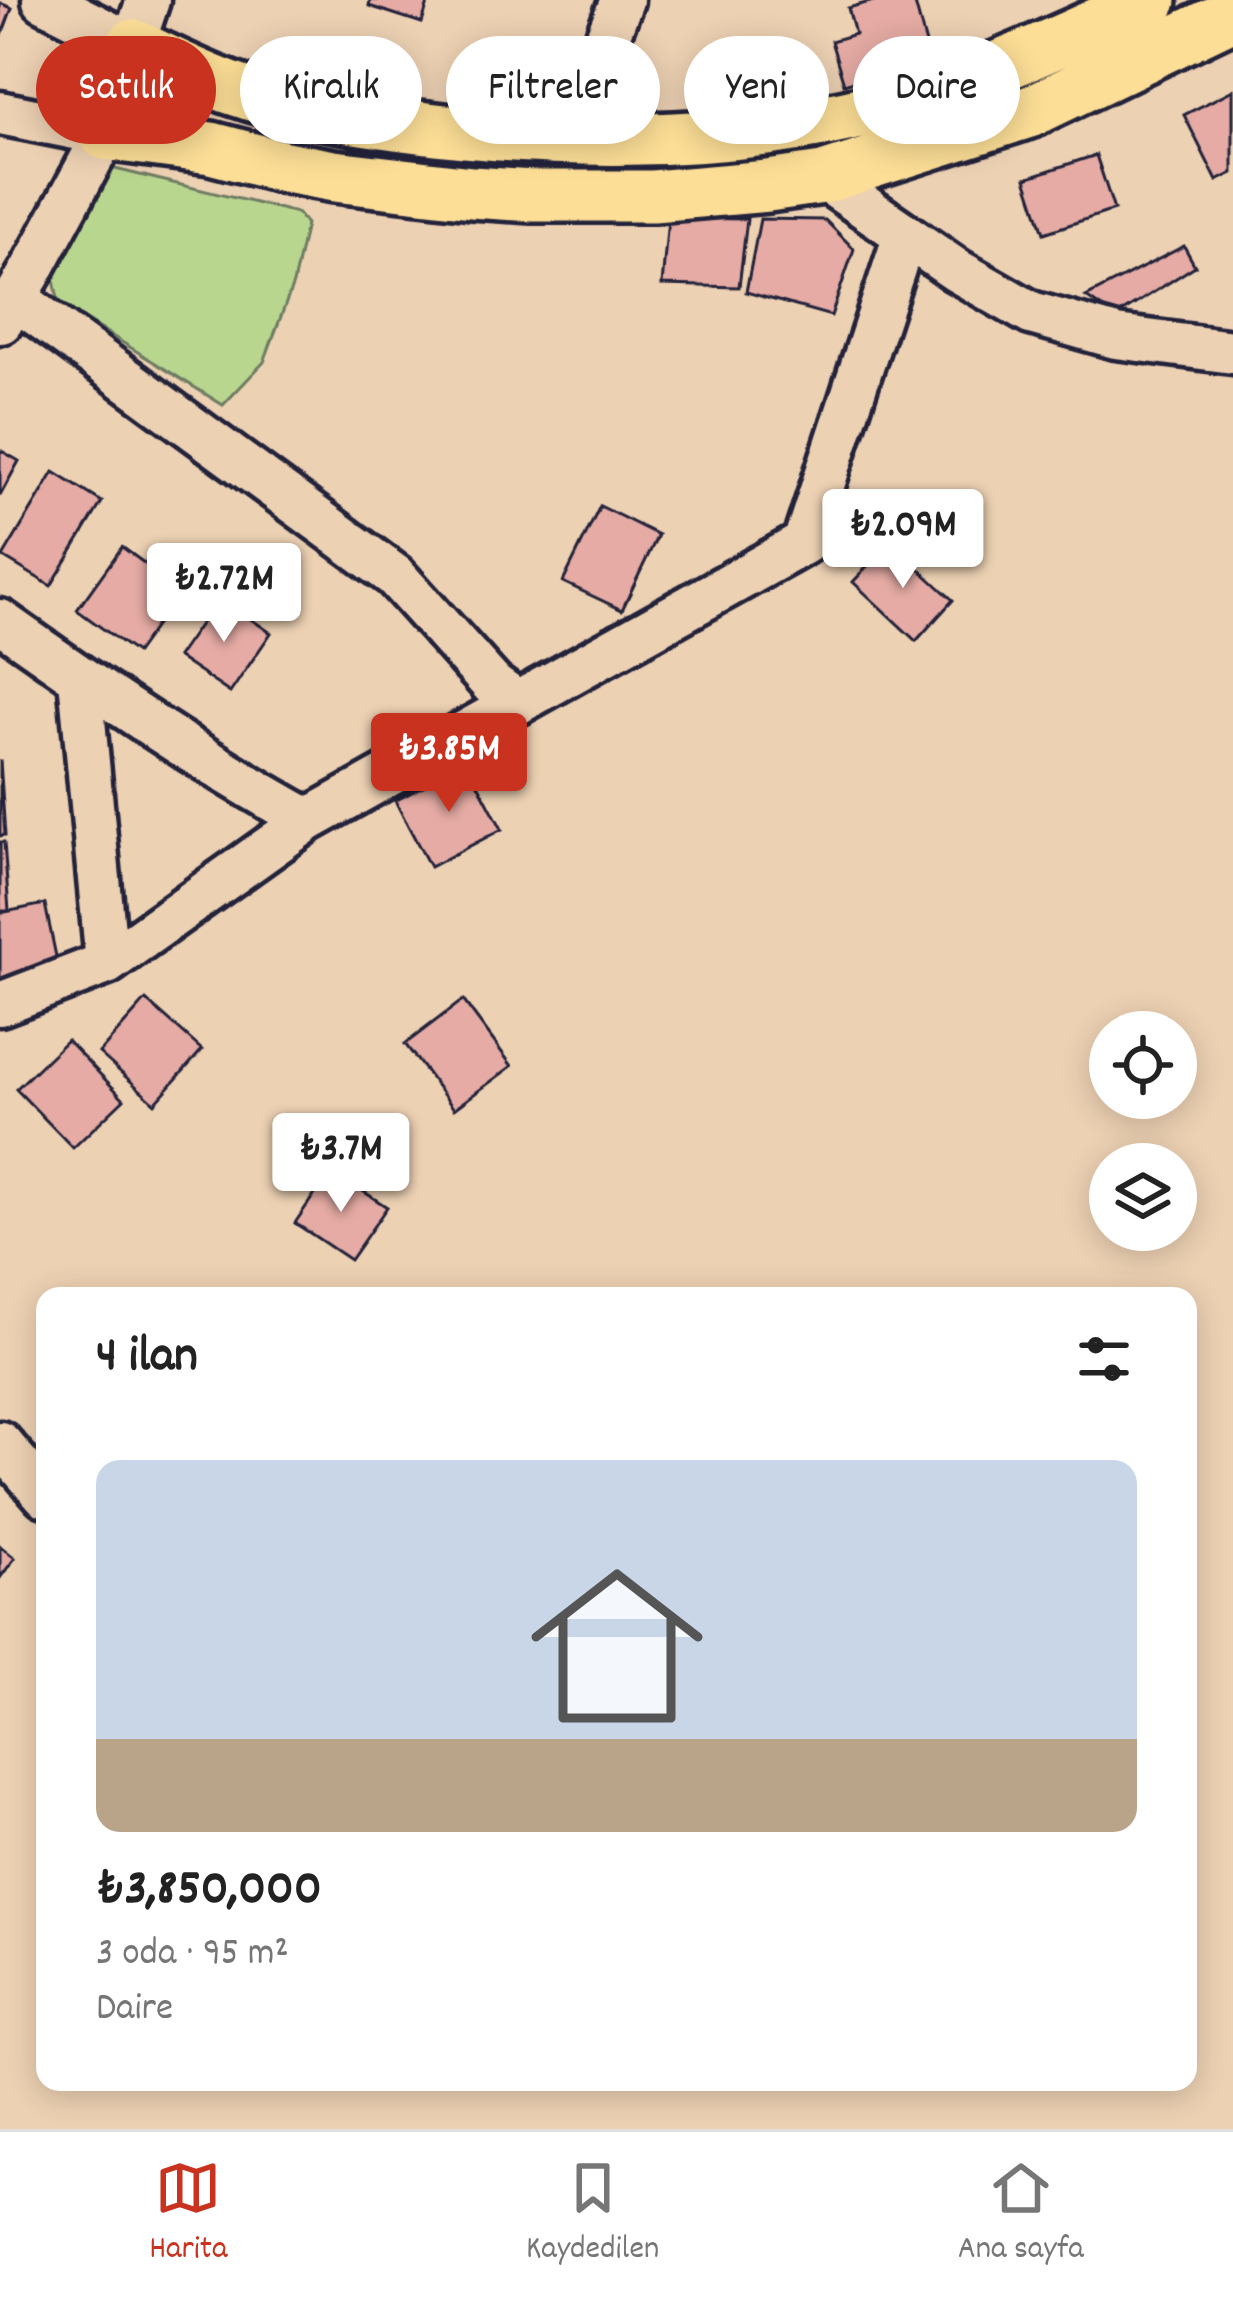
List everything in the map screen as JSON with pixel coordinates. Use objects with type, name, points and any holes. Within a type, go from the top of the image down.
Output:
[{"type":"main road","points":[[829,120],[988,72],[1151,0]]},
{"type":"main road","points":[[181,144],[399,185],[532,196],[653,196],[768,186],[823,178],[1029,112],[1233,14]]},
{"type":"main road","points":[[140,22],[230,88],[324,113],[446,129]]},
{"type":"main road","points":[[803,144],[823,178]]},
{"type":"street","points":[[44,0],[140,22]]},
{"type":"street","points":[[608,36],[622,0]]},
{"type":"street","points":[[0,112],[36,120]]},
{"type":"street","points":[[100,144],[8,311],[395,576],[493,685],[518,703]]},
{"type":"street","points":[[823,178],[956,270],[1031,313],[1116,337],[1233,352]]},
{"type":"street","points":[[0,1004],[107,963],[308,820],[805,543],[905,235]]},
{"type":"street","points":[[0,621],[231,777],[308,820]]},
{"type":"street","points":[[80,678],[107,963]]},
{"type":"street","points":[[0,1443],[36,1485]]},
{"type":"green space","points":[[107,167],[297,213],[306,224],[293,284],[264,362],[223,405],[59,303],[53,276]]},
{"type":"building","points":[[370,0],[429,0],[422,23],[369,6]]},
{"type":"building","points":[[877,0],[914,0],[924,36],[853,36],[853,81],[844,84],[831,41],[855,34],[848,8]]},
{"type":"building","points":[[0,3],[12,8],[0,40]]},
{"type":"building","points":[[1233,90],[1233,173],[1217,181],[1184,115]]},
{"type":"building","points":[[1096,155],[1114,210],[1044,233],[1026,178]]},
{"type":"building","points":[[668,218],[747,219],[739,287],[662,285]]},
{"type":"building","points":[[760,219],[825,220],[854,249],[831,316],[746,292]]},
{"type":"building","points":[[1184,246],[1195,266],[1115,317],[1086,297]]},
{"type":"building","points":[[0,450],[19,461],[0,496]]},
{"type":"building","points":[[54,472],[102,502],[51,586],[3,557]]},
{"type":"building","points":[[600,506],[658,535],[622,610],[563,582]]},
{"type":"building","points":[[890,542],[953,600],[916,641],[853,582]]},
{"type":"building","points":[[122,547],[181,590],[136,653],[77,610]]},
{"type":"building","points":[[219,597],[271,633],[230,693],[177,657]]},
{"type":"building","points":[[0,760],[5,835],[0,836]]},
{"type":"building","points":[[467,763],[502,829],[430,867],[395,801]]},
{"type":"building","points":[[0,842],[4,842],[9,911],[0,911]]},
{"type":"building","points":[[45,904],[58,966],[0,979],[0,913]]},
{"type":"building","points":[[146,1000],[202,1050],[155,1103],[99,1053]]},
{"type":"building","points":[[463,1000],[512,1066],[454,1109],[405,1044]]},
{"type":"building","points":[[67,1040],[124,1099],[73,1148],[16,1089]]},
{"type":"building","points":[[331,1170],[387,1207],[350,1260],[295,1223]]},
{"type":"building","points":[[0,1546],[15,1558],[0,1578]]}]
